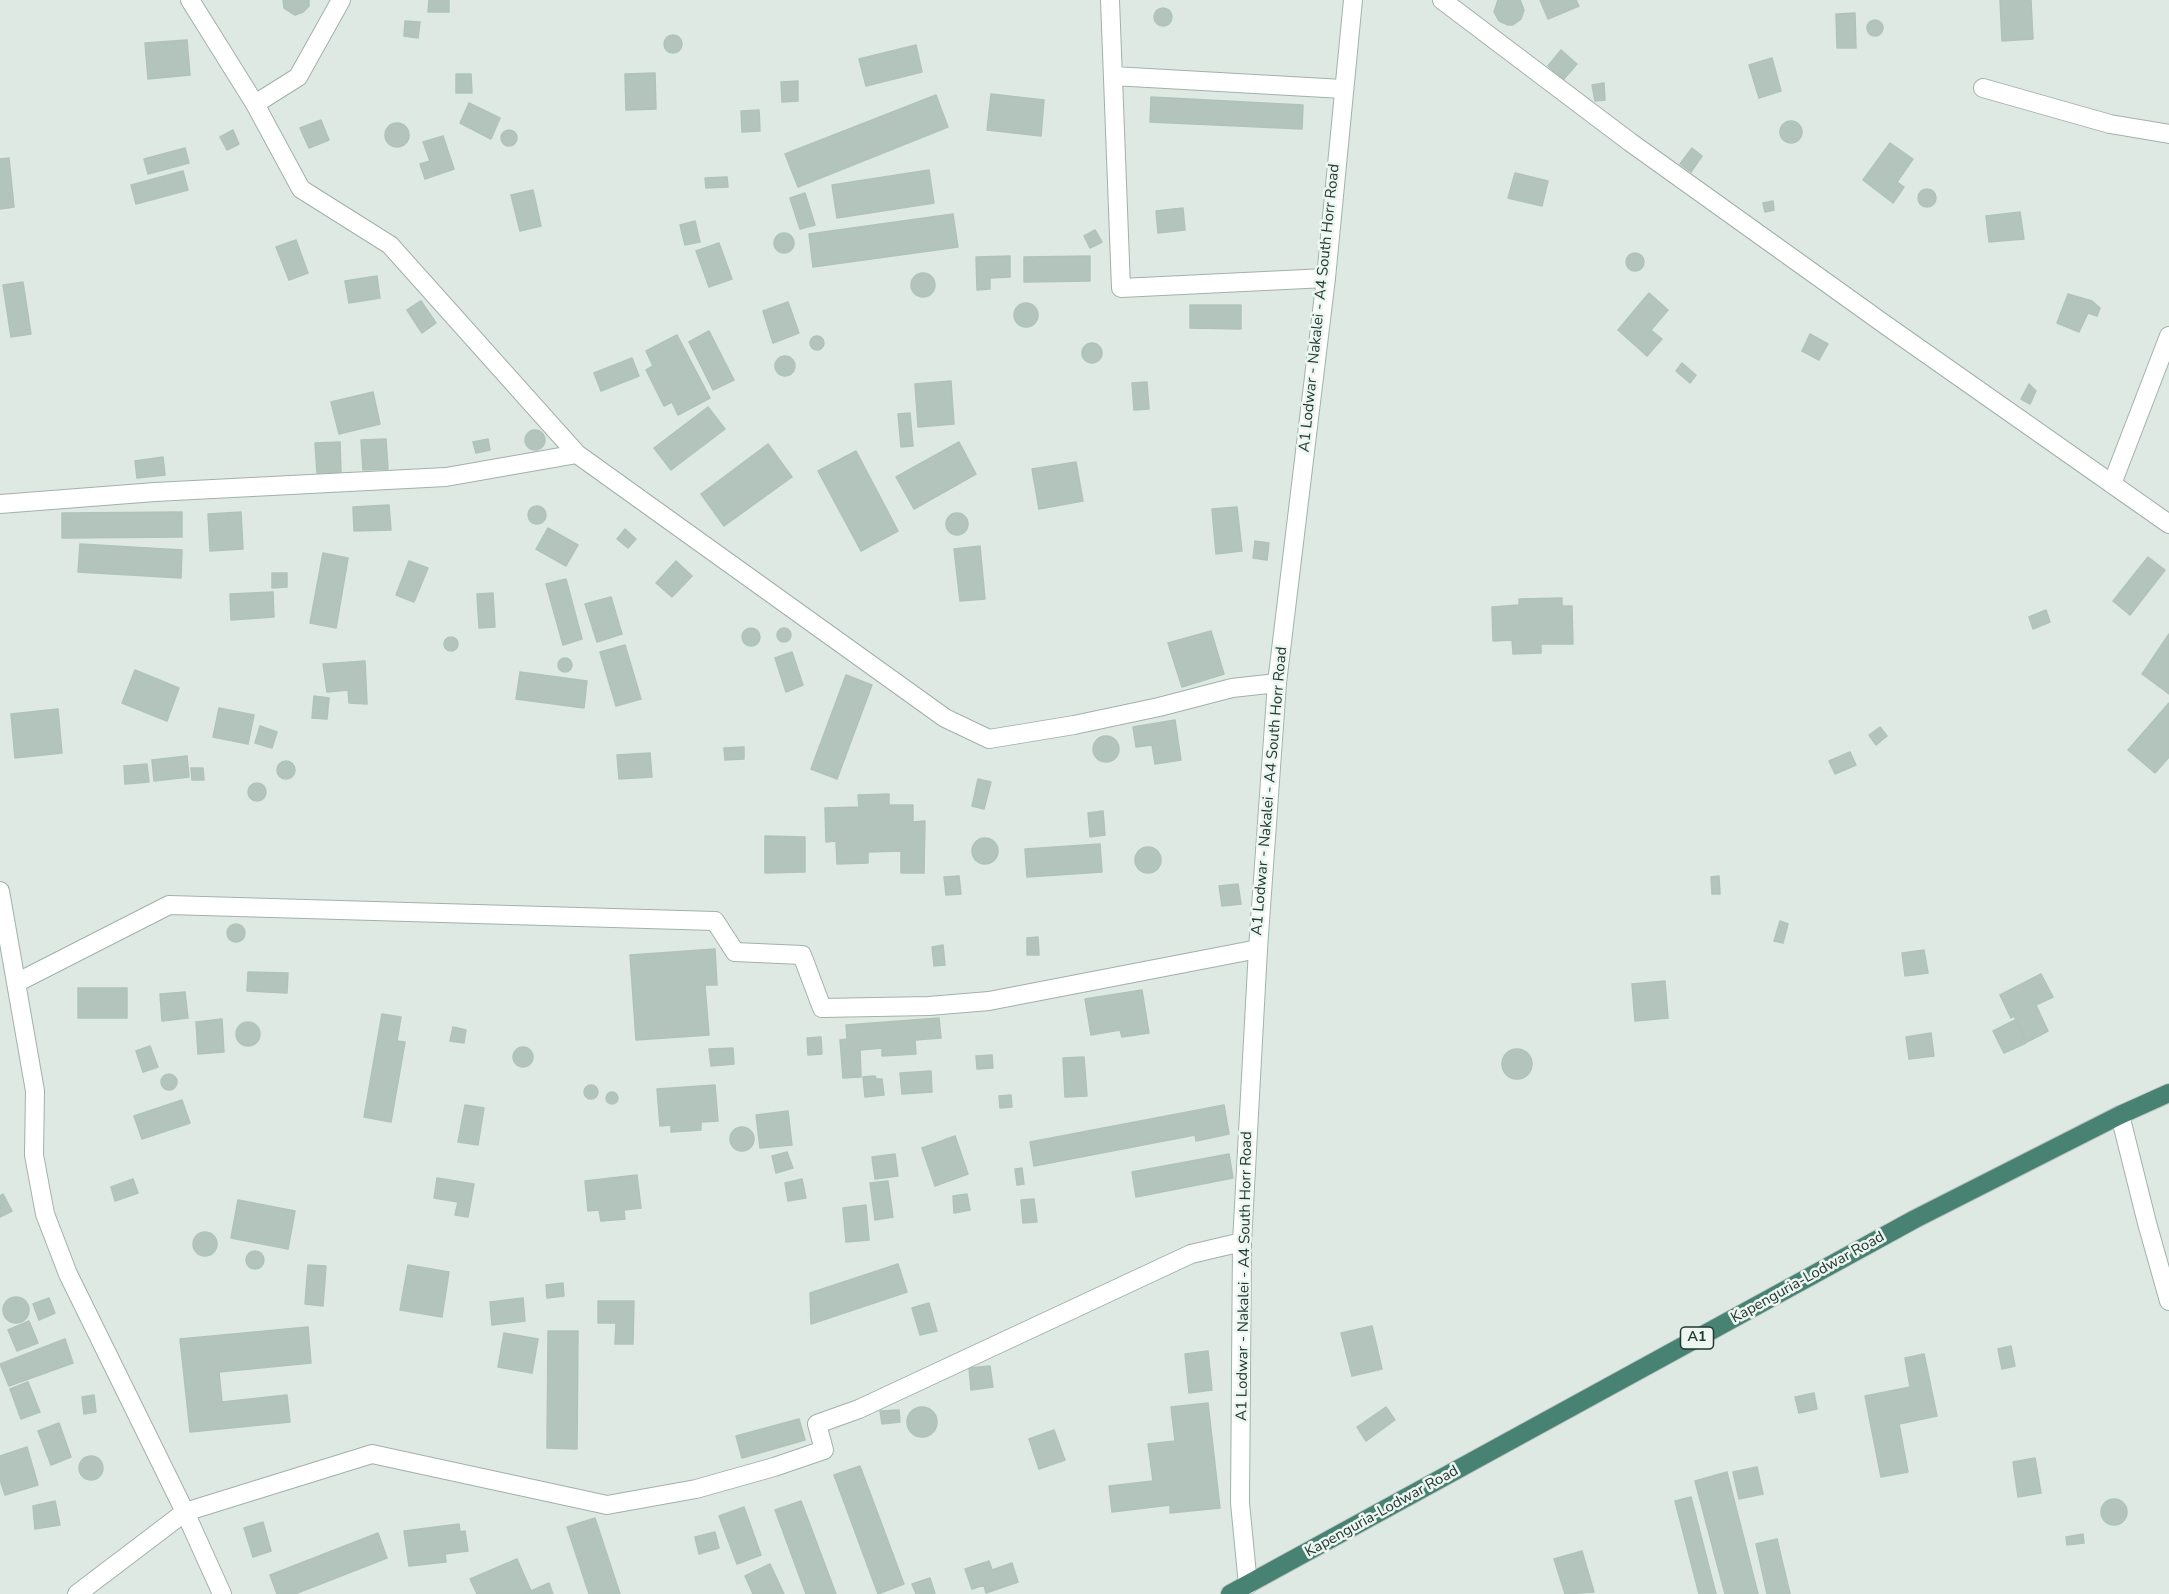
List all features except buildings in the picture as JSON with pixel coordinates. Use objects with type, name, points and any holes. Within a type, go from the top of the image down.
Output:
[{"type":"highway","name":"Kapenguria-Lodwar Road","points":[[1230,1594],[1251,1590],[1915,1219],[2120,1115],[2169,1093]]},
{"type":"street","points":[[190,0],[255,104],[301,189],[390,245],[578,454],[945,718],[989,739],[1074,725],[1159,707],[1232,688],[1277,683]]},
{"type":"street","points":[[255,104],[298,77],[341,0]]},
{"type":"street","points":[[1110,0],[1122,288],[1326,278]]},
{"type":"street","name":"A1 Lodwar - Nakalei - A4 South Horr Road","points":[[1251,1590],[1240,1503],[1242,1242],[1258,949],[1277,683],[1326,278],[1353,0]]},
{"type":"street","points":[[1442,0],[1630,142],[2169,524]]},
{"type":"street","points":[[1113,76],[1343,89]]},
{"type":"street","points":[[1983,88],[2110,124],[2169,134]]},
{"type":"street","points":[[2112,484],[2169,336]]},
{"type":"street","points":[[0,504],[155,492],[446,477],[578,454]]},
{"type":"street","points":[[0,891],[35,1091],[34,1155],[45,1214],[68,1274],[185,1512],[222,1594]]},
{"type":"street","points":[[16,983],[169,905],[715,921],[735,952],[802,955],[822,1008],[929,1006],[989,1001],[1258,949]]},
{"type":"street","points":[[2120,1115],[2169,1301]]},
{"type":"street","points":[[77,1594],[185,1512],[372,1454],[607,1504],[696,1489],[774,1467],[824,1450],[817,1424],[859,1409],[1191,1254],[1242,1242]]}]
